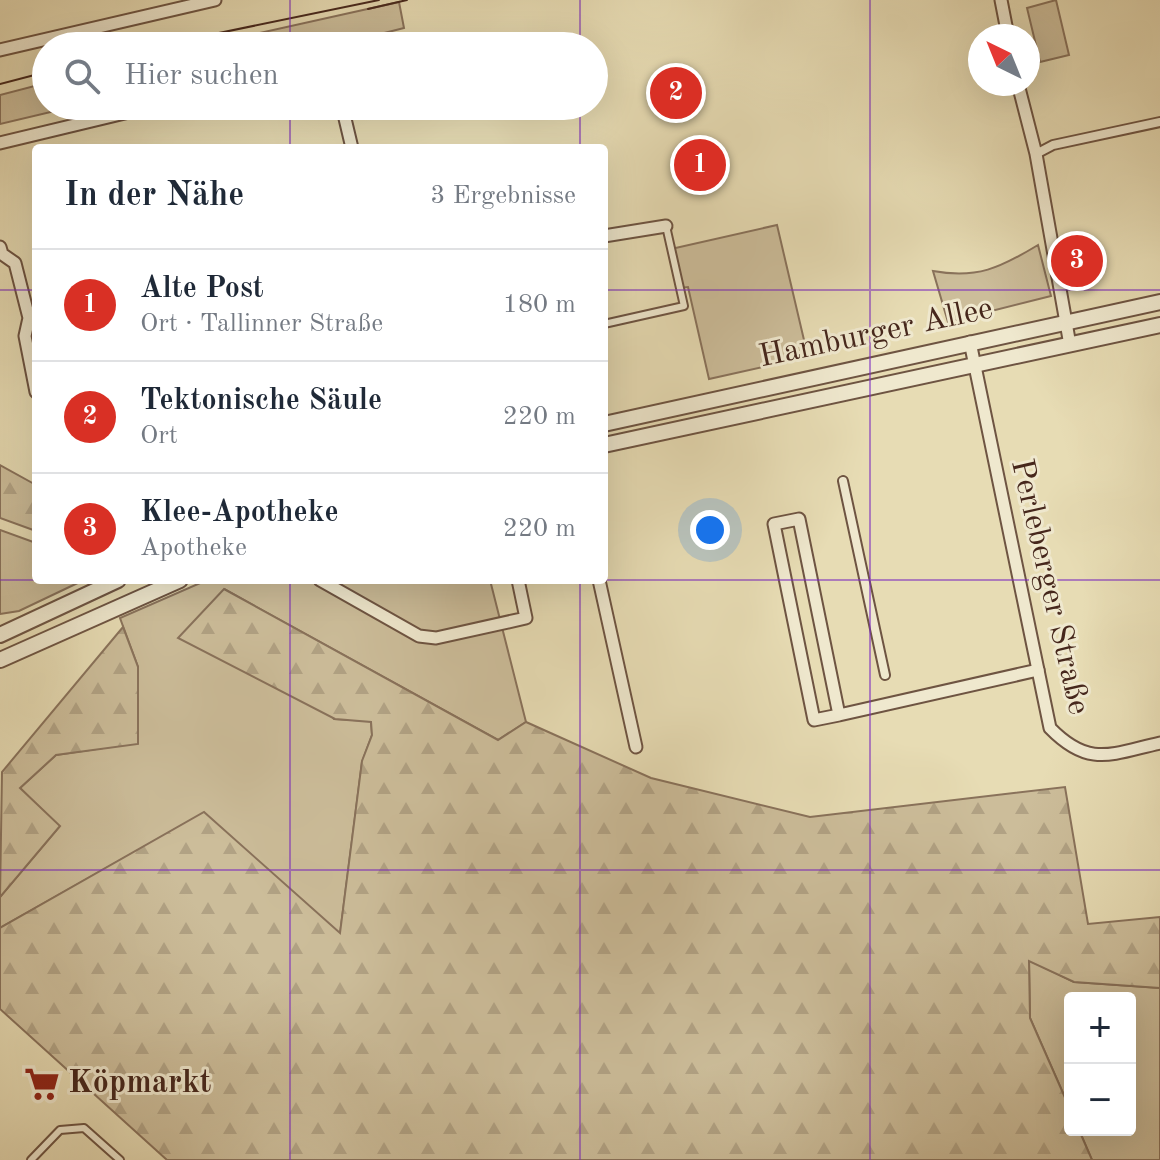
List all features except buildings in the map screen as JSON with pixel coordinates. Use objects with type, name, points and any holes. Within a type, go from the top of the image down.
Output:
[{"type":"street","points":[[146,0],[149,15]]},
{"type":"street","points":[[77,32],[215,0]]},
{"type":"street","points":[[1001,0],[1006,24]]},
{"type":"street","points":[[0,50],[32,42]]},
{"type":"street","points":[[1021,96],[1036,154],[1070,345]]},
{"type":"street","points":[[0,143],[96,120]]},
{"type":"street","points":[[345,120],[351,144]]},
{"type":"street","points":[[1036,154],[1053,145],[1160,122]]},
{"type":"street","points":[[608,235],[666,226]]},
{"type":"street","points":[[1,252],[15,263],[29,318],[25,336],[32,366]]},
{"type":"street","name":"Hamburger Allee","points":[[608,423],[1160,302]]},
{"type":"street","name":"Hamburger Allee","points":[[608,444],[1160,325]]},
{"type":"street","name":"Perleberger Straße","points":[[970,342],[1050,728],[1069,748],[1095,757],[1160,743]]},
{"type":"street","points":[[843,481],[885,675]]},
{"type":"street","points":[[839,715],[799,519],[774,524],[814,720],[839,715],[1038,670]]},
{"type":"street","points":[[0,635],[8,628],[109,584]]},
{"type":"street","points":[[3,661],[171,584]]},
{"type":"street","points":[[327,584],[419,636],[436,638],[526,618],[519,584]]},
{"type":"street","points":[[600,584],[636,747]]},
{"type":"lane","points":[[608,323],[684,306],[666,226]]},
{"type":"lane","points":[[31,1160],[60,1130],[84,1128],[120,1160]]},
{"type":"green space","points":[[1056,0],[1069,55],[1040,62],[1040,24],[1031,24],[1027,8]]},
{"type":"green space","points":[[399,2],[404,28],[388,32],[264,32]]},
{"type":"green space","points":[[32,87],[32,116],[0,124],[0,95]]},
{"type":"green space","points":[[777,225],[808,357],[709,379],[688,287],[680,288],[671,249]]},
{"type":"green space","points":[[1038,245],[1051,296],[948,322],[933,271],[963,274],[988,270]]},
{"type":"green space","points":[[0,465],[32,483],[32,530],[0,518]]},
{"type":"green space","points":[[0,530],[32,542],[32,584],[76,584],[19,611],[0,614]]},
{"type":"green space","points":[[198,584],[491,584],[526,722],[498,740],[224,589],[334,719],[371,721],[372,735],[362,762],[340,934],[204,813],[0,928],[0,897],[59,827],[20,788],[56,755],[138,743],[138,667],[120,618]]},
{"type":"green space","points":[[224,589],[498,740],[526,722],[651,778],[810,817],[1065,787],[1088,924],[1160,917],[1160,988],[1074,982],[1029,961],[1030,1018],[1064,1095],[1064,1136],[1082,1136],[1092,1160],[167,1160],[0,1009],[0,928],[204,812],[340,933],[362,761],[372,735],[371,722],[335,719],[178,638]]},
{"type":"green space","points":[[123,627],[138,667],[138,744],[56,755],[20,788],[60,826],[0,897],[2,772]]},
{"type":"green space","points":[[1029,960],[1074,982],[1160,988],[1160,1160],[1092,1160],[1082,1136],[1136,1136],[1136,992],[1064,992],[1064,1095],[1030,1018]]},
{"type":"tram line","points":[[224,32],[379,0]]},
{"type":"tram line","points":[[368,9],[407,0]]},
{"type":"tram line","points":[[0,84],[32,76]]},
{"type":"place","name":"Tektonische Säule","points":[[676,93]]},
{"type":"place","name":"Alte Post","points":[[700,165]]},
{"type":"place","name":"Klee-Apotheke","points":[[1077,261]]},
{"type":"place","name":"Köpmarkt","points":[[42,1084]]}]
